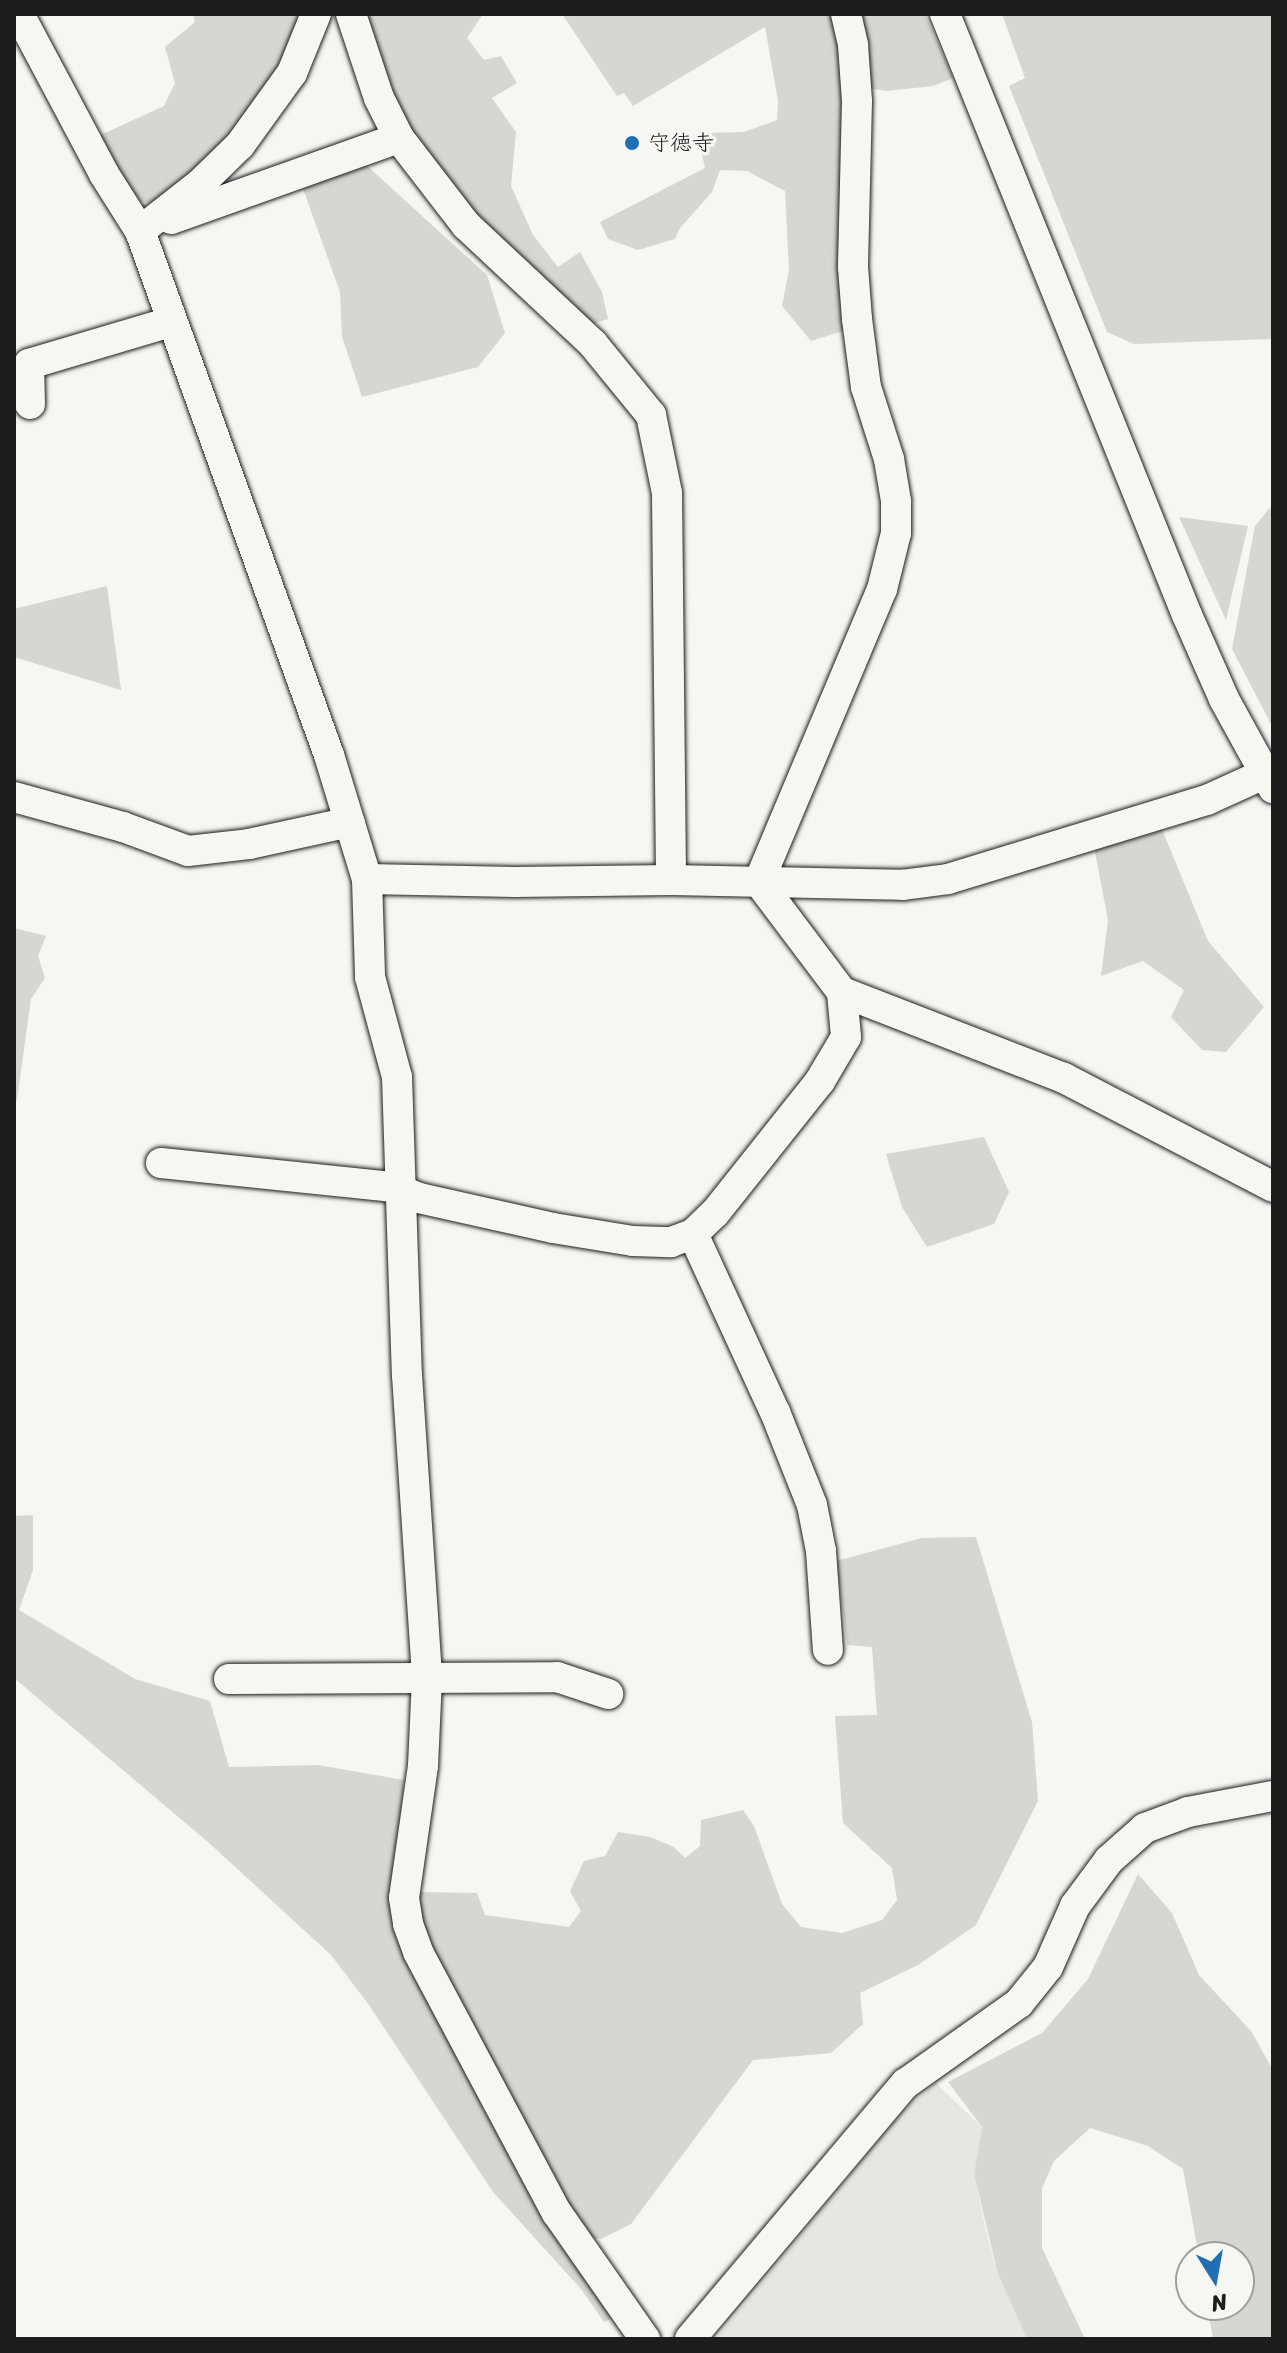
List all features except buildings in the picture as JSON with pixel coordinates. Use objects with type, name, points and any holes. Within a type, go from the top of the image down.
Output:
[{"type":"street","points":[[19,14],[104,174],[140,231],[324,741],[367,879],[370,977],[397,1077],[407,1375],[427,1678],[423,1766],[404,1898],[418,1952],[557,2213],[645,2339]]},
{"type":"street","points":[[140,231],[200,184],[240,145],[292,73],[316,14]]},
{"type":"street","points":[[351,14],[379,98],[399,138],[466,225],[593,344],[651,415],[667,493],[671,880]]},
{"type":"street","points":[[759,882],[882,589],[896,533],[896,501],[889,459],[866,387],[858,331],[853,267],[857,101],[853,45],[846,14]]},
{"type":"street","points":[[367,879],[515,882],[671,880],[888,886],[948,879],[1268,781],[1224,699],[1187,615],[945,14]]},
{"type":"street","points":[[140,231],[399,138]]},
{"type":"street","points":[[30,404],[29,364],[171,322]]},
{"type":"street","points":[[14,797],[123,827],[188,851],[249,844],[350,822]]},
{"type":"street","points":[[759,882],[842,992],[1064,1078],[1273,1187]]},
{"type":"street","points":[[161,1163],[392,1187],[553,1228],[633,1241],[671,1242],[693,1234],[715,1213],[820,1081],[846,1037],[842,992]]},
{"type":"street","points":[[693,1234],[775,1412],[812,1505],[821,1551],[828,1650]]},
{"type":"street","points":[[229,1679],[557,1677],[608,1694]]},
{"type":"street","points":[[690,2339],[905,2084],[1019,2003],[1048,1967],[1075,1906],[1109,1860],[1145,1828],[1188,1812],[1273,1796]]},
{"type":"shaded area","points":[[193,14],[308,14],[285,71],[175,195],[149,203],[135,200],[94,138],[164,106],[175,83],[165,47],[195,22]]},
{"type":"shaded area","points":[[360,14],[483,14],[467,38],[484,60],[501,56],[517,83],[492,98],[516,132],[511,186],[533,235],[558,267],[580,252],[602,292],[608,319],[587,326],[473,217],[409,134]]},
{"type":"shaded area","points":[[562,14],[835,14],[842,42],[846,330],[811,341],[782,306],[789,270],[785,191],[747,171],[720,170],[712,192],[680,228],[675,239],[638,250],[608,239],[600,222],[705,168],[700,146],[705,133],[744,132],[777,120],[778,101],[765,27],[633,106],[624,93],[617,96]]},
{"type":"shaded area","points":[[855,14],[925,14],[953,78],[933,86],[887,91],[866,88]]},
{"type":"shaded area","points":[[1002,14],[1273,14],[1273,339],[1134,344],[1107,332],[1009,86],[1025,78]]},
{"type":"shaded area","points":[[365,164],[487,275],[505,333],[478,367],[362,397],[342,337],[340,292],[302,186]]},
{"type":"shaded area","points":[[1273,504],[1273,728],[1232,649],[1255,526]]},
{"type":"shaded area","points":[[1179,517],[1248,526],[1226,620]]},
{"type":"shaded area","points":[[107,586],[121,690],[14,657],[14,609]]},
{"type":"shaded area","points":[[1161,827],[1208,941],[1264,1007],[1226,1052],[1202,1050],[1171,1017],[1184,990],[1143,961],[1101,976],[1108,920],[1094,847]]},
{"type":"shaded area","points":[[14,928],[46,936],[38,956],[45,978],[31,999],[17,1100],[14,1103]]},
{"type":"shaded area","points":[[984,1137],[1009,1192],[994,1224],[927,1247],[902,1207],[886,1154]]},
{"type":"shaded area","points":[[33,1515],[33,1570],[19,1610],[135,1679],[210,1701],[229,1767],[318,1765],[404,1780],[393,1898],[616,2317],[604,2322],[581,2289],[493,2192],[369,2005],[331,1955],[208,1842],[14,1678],[14,1516]]},
{"type":"shaded area","points":[[976,1537],[1032,1722],[1038,1801],[976,1925],[918,1965],[860,1993],[863,2024],[831,2053],[753,2060],[631,2224],[601,2239],[586,2237],[422,1936],[417,1892],[477,1893],[485,1915],[569,1927],[581,1911],[570,1891],[584,1861],[605,1856],[618,1832],[650,1837],[674,1847],[685,1858],[700,1846],[701,1820],[743,1810],[754,1826],[782,1904],[801,1927],[842,1933],[882,1920],[897,1900],[892,1868],[843,1823],[835,1716],[877,1715],[872,1647],[847,1645],[836,1561],[922,1538]]},
{"type":"shaded area","points":[[1138,1874],[1172,1913],[1199,1975],[1251,2031],[1273,2070],[1273,2339],[1213,2339],[1210,2321],[1255,2321],[1255,2241],[1196,2241],[1183,2169],[1148,2146],[1090,2128],[1054,2161],[1042,2188],[1042,2248],[1085,2339],[1027,2339],[998,2274],[974,2174],[982,2127],[948,2082],[1042,2033],[1088,1979]]},
{"type":"shaded area","points":[[936,2083],[982,2127],[974,2174],[986,2231],[998,2274],[1027,2339],[716,2339],[902,2112]]},
{"type":"place","name":"守徳寺","points":[[632,143]]}]
